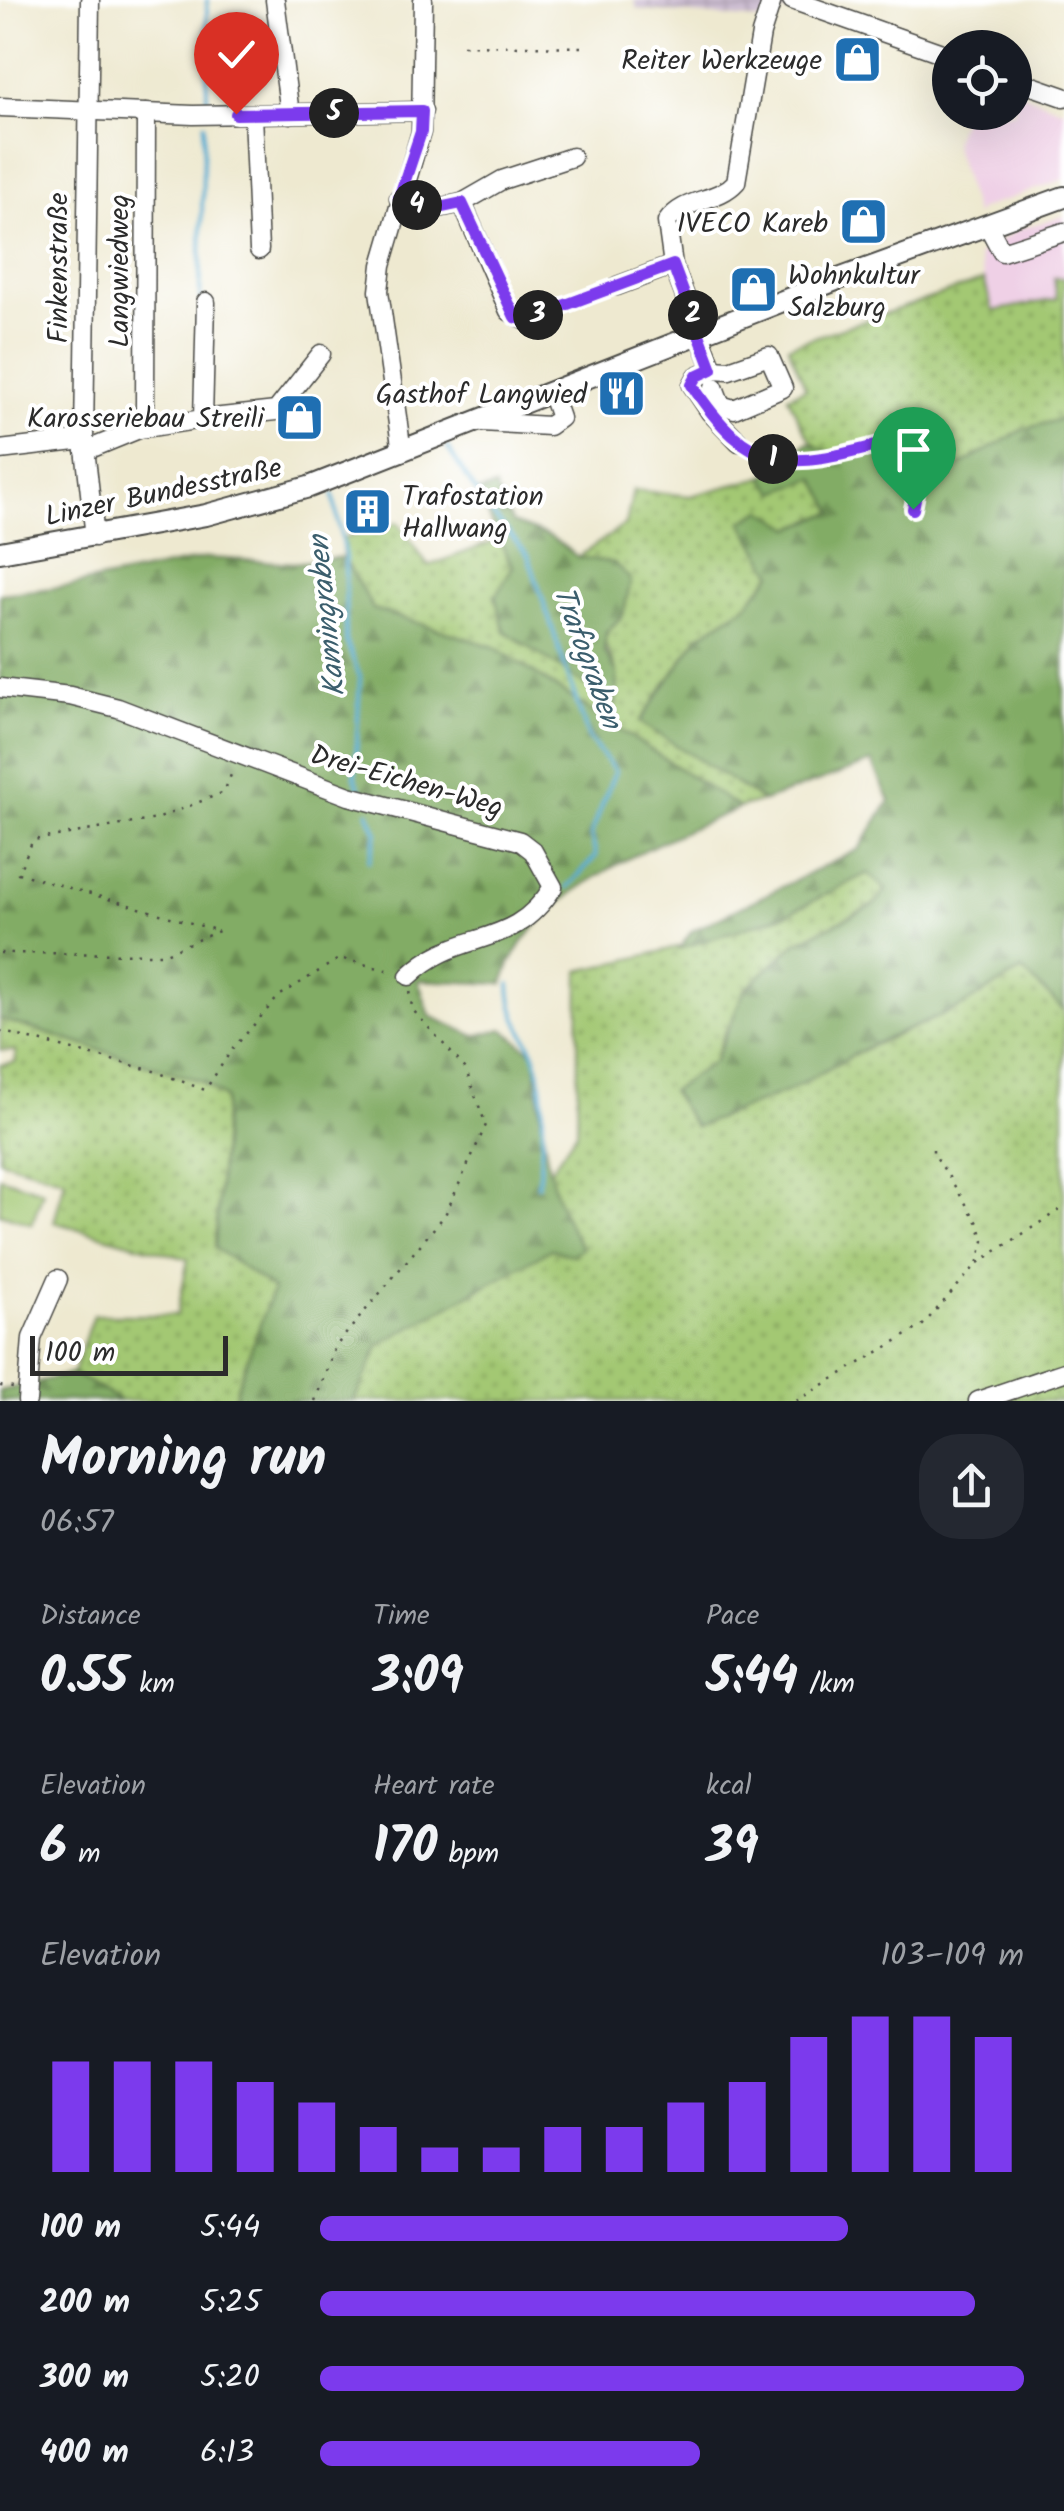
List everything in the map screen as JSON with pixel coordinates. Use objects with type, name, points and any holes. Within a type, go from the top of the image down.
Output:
[{"type":"main road","name":"Linzer Bundesstraße","points":[[0,552],[95,537],[241,506],[482,422],[700,333],[1064,197]]},
{"type":"street","name":"Finkenstraße","points":[[90,0],[85,111],[85,446],[95,537]]},
{"type":"street","points":[[275,0],[290,114]]},
{"type":"street","points":[[402,452],[379,291],[399,198],[421,132],[424,0]]},
{"type":"street","points":[[739,442],[710,412],[692,385],[697,376],[713,378],[673,265],[666,237],[667,222],[674,212],[726,192],[736,182],[761,34],[772,0]]},
{"type":"street","points":[[792,0],[932,50]]},
{"type":"street","points":[[1032,86],[1064,97]]},
{"type":"street","points":[[0,107],[253,115],[422,111]]},
{"type":"street","name":"Langwiedweg","points":[[139,428],[144,412],[146,335],[146,113]]},
{"type":"street","points":[[253,115],[259,250]]},
{"type":"street","points":[[399,198],[429,210],[462,203],[502,180],[572,157]]},
{"type":"street","points":[[462,203],[508,311],[525,320]]},
{"type":"street","points":[[988,226],[1002,252],[1064,232]]},
{"type":"street","points":[[617,286],[673,265]]},
{"type":"street","points":[[203,419],[206,302]]},
{"type":"street","points":[[0,450],[85,446],[139,428],[276,411],[321,354]]},
{"type":"street","name":"Drei-Eichen-Weg","points":[[0,688],[70,696],[118,708],[349,796],[520,842],[532,851],[552,886],[526,921],[496,937],[442,950],[408,976]]},
{"type":"street","points":[[27,1401],[32,1338],[58,1279]]},
{"type":"street","points":[[978,1401],[1064,1372]]},
{"type":"path","points":[[464,45],[585,47]]},
{"type":"path","points":[[525,320],[617,286]]},
{"type":"path","points":[[739,442],[778,462],[883,444],[900,448],[919,478],[913,509]]},
{"type":"path","points":[[0,953],[163,954],[219,931],[18,873],[32,840],[158,819],[224,792],[240,755]]},
{"type":"path","points":[[0,1031],[154,1071],[206,1090],[231,1051],[279,996],[340,958],[408,976],[412,1009],[465,1068],[486,1125],[444,1215],[335,1346],[315,1401]]},
{"type":"path","points":[[933,1143],[933,1152],[978,1223],[984,1241],[977,1264]]},
{"type":"path","points":[[796,1401],[922,1326],[977,1264],[1064,1207]]},
{"type":"shaded area","points":[[634,0],[791,0],[790,10],[758,20],[637,9]]},
{"type":"shaded area","points":[[1032,98],[1064,110],[1064,179],[980,209],[975,215],[953,143],[958,130],[1032,130]]},
{"type":"shaded area","points":[[1064,216],[1064,278],[1055,278],[1058,299],[992,312],[978,255],[1019,229]]},
{"type":"green space","points":[[1054,278],[1064,278],[1063,419],[1022,430],[924,487],[909,463],[889,448],[867,455],[835,456],[814,443],[805,431],[788,396],[806,388],[788,346],[984,280],[993,311],[1057,299]]},
{"type":"green space","points":[[1064,418],[1064,1010],[1022,970],[961,1007],[869,1046],[788,1091],[695,1127],[671,1091],[715,1061],[744,991],[797,942],[874,905],[886,890],[868,873],[787,914],[679,949],[692,931],[859,849],[890,801],[872,762],[764,801],[640,722],[699,636],[746,606],[773,573],[742,522],[763,510],[792,528],[834,512],[815,478],[775,492],[763,477],[808,442],[847,456],[889,448],[909,463],[924,487],[1022,430]]},
{"type":"green space","points":[[763,477],[775,491],[815,478],[835,512],[791,528],[763,510],[743,521],[773,572],[746,606],[699,636],[640,722],[763,801],[739,808],[494,647],[373,609],[343,557],[342,539],[398,522],[428,566],[501,539],[512,568],[495,597],[615,706],[617,676],[605,643],[608,632],[623,615],[614,563],[578,557],[626,524],[633,490],[690,496]]},
{"type":"green space","points":[[495,487],[512,523],[551,537],[578,557],[614,563],[631,580],[623,615],[606,632],[604,650],[617,673],[616,706],[505,631],[495,597],[512,568],[478,492]]},
{"type":"green space","points":[[343,557],[373,609],[494,647],[739,808],[635,855],[567,897],[517,951],[503,984],[418,980],[430,1016],[475,1036],[503,1029],[535,1054],[546,1155],[559,1202],[582,1248],[571,1255],[551,1249],[380,1344],[354,1401],[237,1401],[236,1390],[273,1289],[215,1248],[225,1098],[201,1081],[0,1019],[0,594],[70,586],[207,558],[294,563]]},
{"type":"green space","points":[[868,873],[886,890],[874,905],[797,942],[724,1033],[715,1061],[671,1091],[695,1127],[788,1091],[869,1047],[961,1007],[1023,970],[1064,1010],[1064,1401],[354,1401],[380,1344],[552,1248],[582,1248],[564,1220],[547,1175],[577,1131],[579,971],[727,932]]},
{"type":"green space","points":[[0,1019],[202,1081],[225,1099],[215,1248],[274,1288],[236,1390],[237,1401],[120,1401],[73,1373],[93,1315],[177,1315],[188,1259],[54,1222],[65,1179],[0,1160],[0,1065],[16,1062],[15,1051],[0,1050]]},
{"type":"green space","points":[[0,1177],[43,1191],[32,1224],[0,1213]]},
{"type":"green space","points":[[73,1373],[120,1401],[0,1401],[0,1391]]},
{"type":"waterway","points":[[207,0],[207,102]]},
{"type":"waterway","name":"Kamingraben","points":[[200,298],[204,124]]},
{"type":"waterway","name":"Trafograben","points":[[447,447],[485,506],[528,555],[589,739],[615,771],[591,834],[596,856],[567,888]]},
{"type":"waterway","name":"Kamingraben","points":[[333,494],[345,557],[346,641],[360,677],[355,777],[361,792]]},
{"type":"waterway","points":[[368,812],[377,833],[369,861]]},
{"type":"waterway","name":"Trafograben","points":[[510,984],[517,1019],[535,1055],[541,1081],[543,1126],[538,1185]]},
{"type":"place","name":"Reiter Werkzeuge","points":[[857,59]]},
{"type":"place","name":"IVECO Kareb","points":[[863,222]]},
{"type":"place","name":"Wohnkultur Salzburg","points":[[753,290]]},
{"type":"place","name":"Gasthof Langwied","points":[[622,393]]},
{"type":"place","name":"Karosseriebau Streili","points":[[299,417]]},
{"type":"place","name":"Trafostation Hallwang","points":[[367,511]]},
{"type":"route","points":[[236,114],[422,111],[421,132],[399,198],[429,210],[462,203],[508,311],[515,317],[525,320],[673,265],[712,369],[697,376],[692,385],[710,412],[739,442],[778,462],[883,444],[900,448],[914,464],[919,478],[913,509]]}]
